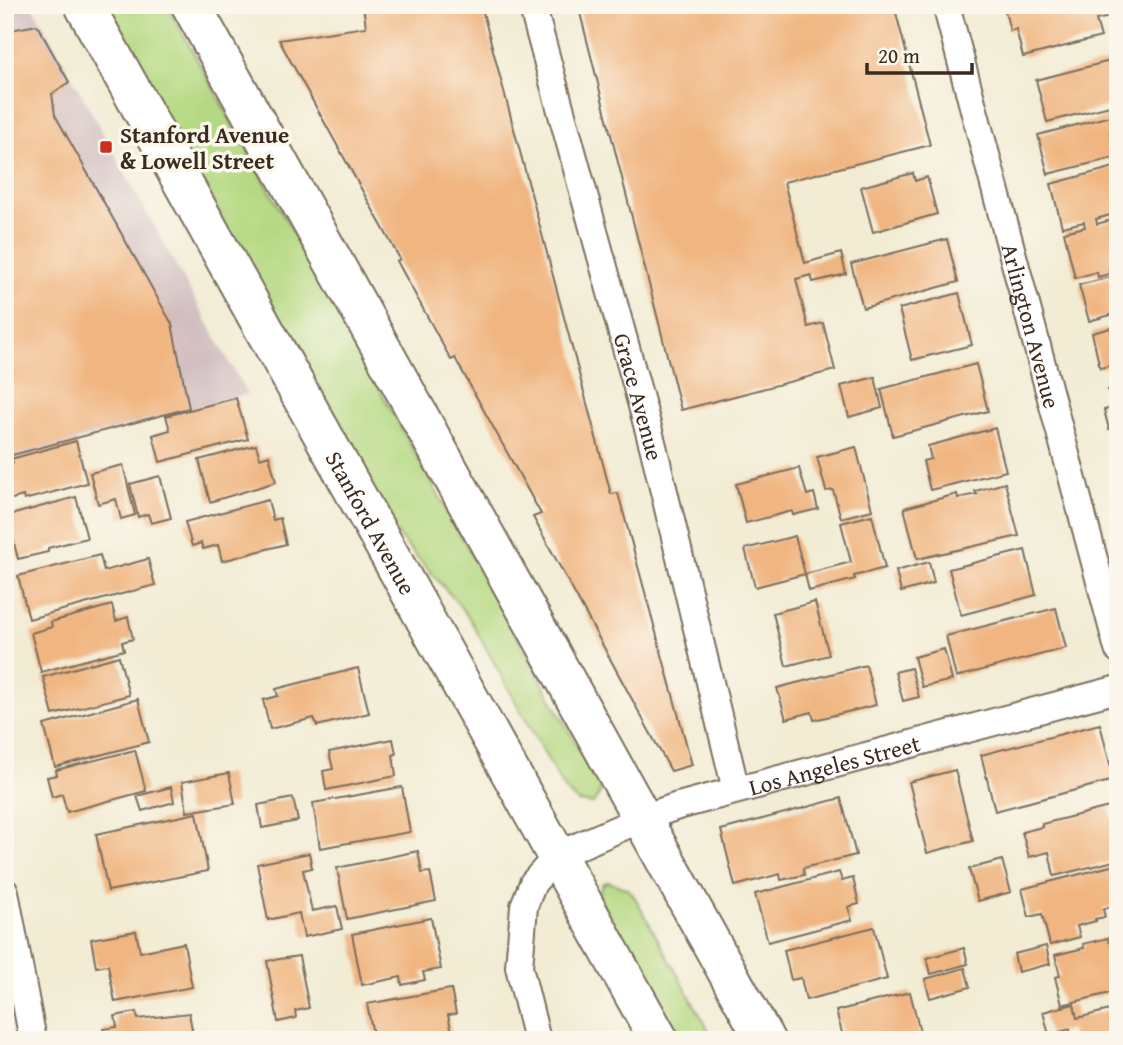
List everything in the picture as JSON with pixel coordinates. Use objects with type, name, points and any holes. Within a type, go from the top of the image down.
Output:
[{"type":"main road","name":"Stanford Avenue","points":[[84,5],[659,1040]]},
{"type":"main road","points":[[191,5],[765,1040]]},
{"type":"street","name":"Grace Avenue","points":[[532,5],[653,446],[736,790]]},
{"type":"street","name":"Arlington Avenue","points":[[946,5],[1118,649]]},
{"type":"street","name":"Los Angeles Street","points":[[558,855],[643,818],[736,790],[1118,689]]},
{"type":"street","points":[[537,1040],[519,967],[524,906],[533,883],[558,855]]},
{"type":"street","points":[[5,892],[33,1040]]},
{"type":"shaded area","points":[[5,5],[32,5],[247,394],[5,460]]},
{"type":"green space","points":[[103,5],[167,5],[600,787],[600,793],[593,804],[578,802],[564,789],[471,621],[393,530]]},
{"type":"green space","points":[[609,882],[628,889],[634,896],[714,1040],[676,1040],[598,895],[603,883]]},
{"type":"building","points":[[363,5],[481,5],[611,494],[618,493],[692,765],[671,771],[533,517],[541,514],[455,358],[451,360],[397,261],[400,259],[279,40],[366,27]]},
{"type":"building","points":[[578,5],[894,5],[930,145],[784,182],[805,263],[841,253],[846,274],[813,282],[811,275],[796,279],[808,327],[823,323],[835,370],[681,410]]},
{"type":"building","points":[[1026,5],[1118,5],[1118,15],[1096,20],[1101,37],[1023,57],[1016,29],[1010,31],[1005,11]]},
{"type":"building","points":[[37,25],[69,82],[52,94],[55,115],[172,324],[189,408],[5,457],[5,31]]},
{"type":"building","points":[[1110,61],[1113,74],[1118,73],[1118,104],[1047,122],[1036,80]]},
{"type":"building","points":[[1118,114],[1118,131],[1110,133],[1117,157],[1048,174],[1038,135]]},
{"type":"building","points":[[1118,166],[1118,213],[1096,219],[1097,224],[1118,218],[1118,267],[1109,269],[1109,274],[1098,277],[1097,272],[1075,278],[1064,232],[1085,227],[1084,222],[1062,227],[1051,184]]},
{"type":"building","points":[[913,173],[915,181],[927,177],[937,214],[873,232],[861,187]]},
{"type":"building","points":[[947,239],[958,282],[863,308],[851,264]]},
{"type":"building","points":[[1118,275],[1118,313],[1089,321],[1079,285]]},
{"type":"building","points":[[959,293],[972,345],[912,360],[899,309]]},
{"type":"building","points":[[1118,326],[1118,364],[1100,368],[1092,333]]},
{"type":"building","points":[[976,364],[988,411],[893,436],[881,389]]},
{"type":"building","points":[[875,377],[882,408],[849,417],[841,386]]},
{"type":"building","points":[[1118,387],[1118,427],[1109,429],[1104,410],[1113,408],[1108,390]]},
{"type":"building","points":[[236,398],[248,439],[160,462],[153,435],[170,430],[166,416]]},
{"type":"building","points":[[995,428],[1006,471],[930,490],[923,461],[931,459],[928,446]]},
{"type":"building","points":[[76,441],[87,483],[24,500],[23,496],[5,501],[5,465],[13,463],[11,459]]},
{"type":"building","points":[[256,445],[260,458],[269,455],[276,482],[210,502],[199,460]]},
{"type":"building","points":[[856,447],[872,510],[841,518],[833,490],[826,491],[817,457]]},
{"type":"building","points":[[123,465],[135,515],[121,519],[116,499],[98,504],[90,473]]},
{"type":"building","points":[[799,468],[807,495],[814,493],[818,509],[793,515],[792,511],[746,523],[736,484]]},
{"type":"building","points":[[160,476],[171,518],[151,523],[148,514],[138,517],[130,484]]},
{"type":"building","points":[[1005,483],[1019,536],[917,559],[904,508],[957,494],[958,498],[977,494],[975,491]]},
{"type":"building","points":[[76,497],[87,538],[18,559],[7,516]]},
{"type":"building","points":[[268,500],[273,520],[280,518],[286,544],[222,561],[218,545],[203,549],[201,543],[192,546],[185,522]]},
{"type":"building","points":[[872,515],[885,568],[809,591],[805,574],[851,562],[841,523]]},
{"type":"building","points":[[795,536],[805,574],[755,587],[745,549]]},
{"type":"building","points":[[1025,550],[1036,595],[961,615],[949,569]]},
{"type":"building","points":[[100,555],[104,571],[148,559],[155,585],[29,619],[18,576]]},
{"type":"building","points":[[929,562],[934,583],[901,592],[896,571]]},
{"type":"building","points":[[815,602],[829,655],[786,666],[773,613]]},
{"type":"building","points":[[112,605],[116,621],[128,617],[133,639],[122,642],[124,650],[41,672],[31,633],[52,627],[51,622]]},
{"type":"building","points":[[1056,608],[1066,648],[956,677],[946,636]]},
{"type":"building","points":[[944,649],[952,680],[922,687],[914,657]]},
{"type":"building","points":[[119,656],[129,695],[53,715],[43,677]]},
{"type":"building","points":[[866,665],[876,705],[814,720],[812,712],[786,719],[777,688]]},
{"type":"building","points":[[358,668],[369,713],[317,726],[314,718],[270,729],[263,700],[278,696],[276,689]]},
{"type":"building","points":[[911,668],[919,697],[903,701],[895,672]]},
{"type":"building","points":[[138,699],[149,742],[55,767],[44,725]]},
{"type":"building","points":[[1100,724],[1114,780],[995,811],[981,755]]},
{"type":"building","points":[[393,739],[396,776],[326,790],[323,771],[333,769],[329,752]]},
{"type":"building","points":[[135,750],[146,791],[67,812],[62,794],[52,797],[47,777],[57,775],[56,770]]},
{"type":"building","points":[[955,770],[973,841],[927,853],[909,782]]},
{"type":"building","points":[[229,773],[235,804],[187,812],[182,782]]},
{"type":"building","points":[[171,787],[174,802],[142,811],[137,796]]},
{"type":"building","points":[[402,787],[410,832],[320,848],[313,803]]},
{"type":"building","points":[[293,798],[298,821],[262,828],[258,805]]},
{"type":"building","points":[[841,798],[856,855],[803,868],[804,875],[781,880],[780,874],[735,886],[721,830]]},
{"type":"building","points":[[1109,807],[1118,841],[1118,860],[1054,876],[1049,852],[1029,857],[1022,832],[1042,827],[1042,824]]},
{"type":"building","points":[[197,813],[208,871],[108,891],[96,834]]},
{"type":"building","points":[[418,851],[422,873],[430,872],[436,901],[347,919],[337,868]]},
{"type":"building","points":[[309,853],[312,868],[303,870],[312,911],[337,906],[342,929],[304,937],[299,913],[268,920],[257,864]]},
{"type":"building","points":[[1002,860],[1011,892],[978,901],[969,869]]},
{"type":"building","points":[[1115,865],[1118,875],[1118,905],[1103,909],[1105,917],[1077,926],[1080,937],[1050,945],[1042,914],[1029,917],[1022,889]]},
{"type":"building","points":[[839,872],[842,881],[853,878],[859,904],[848,907],[852,920],[768,942],[755,894]]},
{"type":"building","points":[[431,918],[441,969],[423,972],[425,980],[402,985],[401,977],[362,985],[352,934]]},
{"type":"building","points":[[874,927],[887,979],[806,1000],[801,978],[791,980],[784,950]]},
{"type":"building","points":[[136,931],[140,952],[184,943],[192,987],[115,1002],[108,965],[96,967],[91,939]]},
{"type":"building","points":[[1108,938],[1109,942],[1118,939],[1118,991],[1062,1005],[1055,977],[1060,976],[1055,955],[1084,948],[1083,944]]},
{"type":"building","points":[[1046,946],[1050,964],[1018,972],[1014,954]]},
{"type":"building","points":[[964,948],[968,964],[931,974],[927,958]]},
{"type":"building","points":[[299,956],[309,1008],[295,1011],[296,1018],[278,1022],[267,961]]},
{"type":"building","points":[[965,968],[970,987],[930,998],[925,979]]},
{"type":"building","points":[[451,989],[456,1014],[448,1015],[453,1037],[439,1040],[374,1040],[367,1004]]},
{"type":"building","points":[[910,992],[922,1040],[844,1040],[836,1011]]},
{"type":"building","points":[[1074,1004],[1077,1018],[1118,1008],[1118,1040],[1072,1040],[1070,1029],[1049,1035],[1043,1012]]},
{"type":"building","points":[[136,1012],[138,1019],[189,1013],[194,1040],[105,1040],[103,1029],[117,1027],[115,1016]]},
{"type":"building","points":[[296,1034],[297,1040],[274,1040],[274,1038]]},
{"type":"place","name":"Stanford Avenue & Lowell Street","points":[[106,147]]}]
